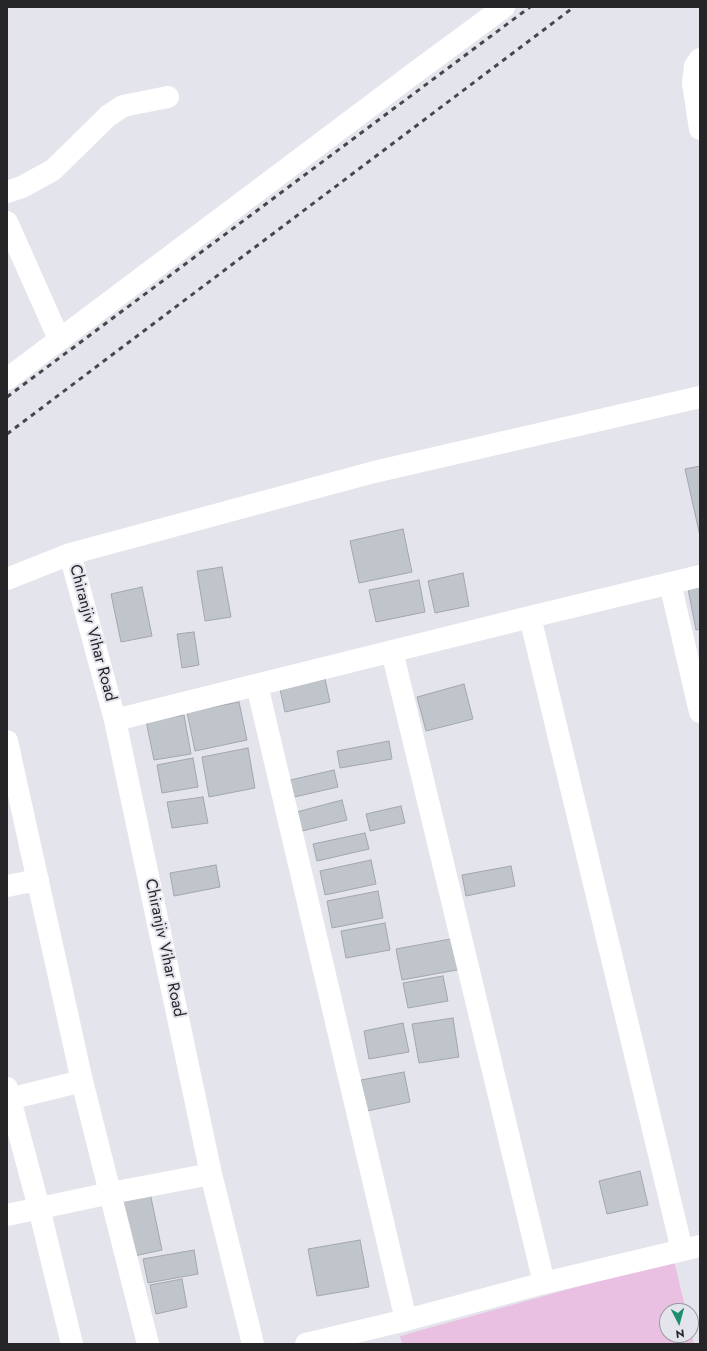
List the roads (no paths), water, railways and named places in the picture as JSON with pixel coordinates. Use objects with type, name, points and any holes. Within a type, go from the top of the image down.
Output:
[{"type":"street","points":[[7,379],[412,74],[504,7]]},
{"type":"street","points":[[700,59],[695,66],[693,83],[698,104],[700,129]]},
{"type":"street","points":[[7,192],[22,187],[53,170],[108,116],[123,106],[168,97]]},
{"type":"street","points":[[7,222],[59,339]]},
{"type":"street","points":[[7,579],[70,554],[374,472],[700,397]]},
{"type":"street","name":"Chiranjiv Vihar Road","points":[[70,554],[116,720],[211,1174],[252,1344]]},
{"type":"street","points":[[116,720],[530,616],[700,576]]},
{"type":"street","points":[[670,583],[700,712]]},
{"type":"street","points":[[306,1344],[406,1320],[544,1283],[691,1248],[530,616]]},
{"type":"street","points":[[392,651],[544,1283]]},
{"type":"street","points":[[257,685],[406,1320]]},
{"type":"street","points":[[7,741],[82,1081],[148,1344]]},
{"type":"street","points":[[7,886],[38,880]]},
{"type":"street","points":[[72,1344],[39,1208],[8,1093],[82,1081]]},
{"type":"street","points":[[7,1215],[211,1174]]},
{"type":"railway","points":[[7,397],[530,7]]},
{"type":"railway","points":[[7,434],[574,7]]}]
